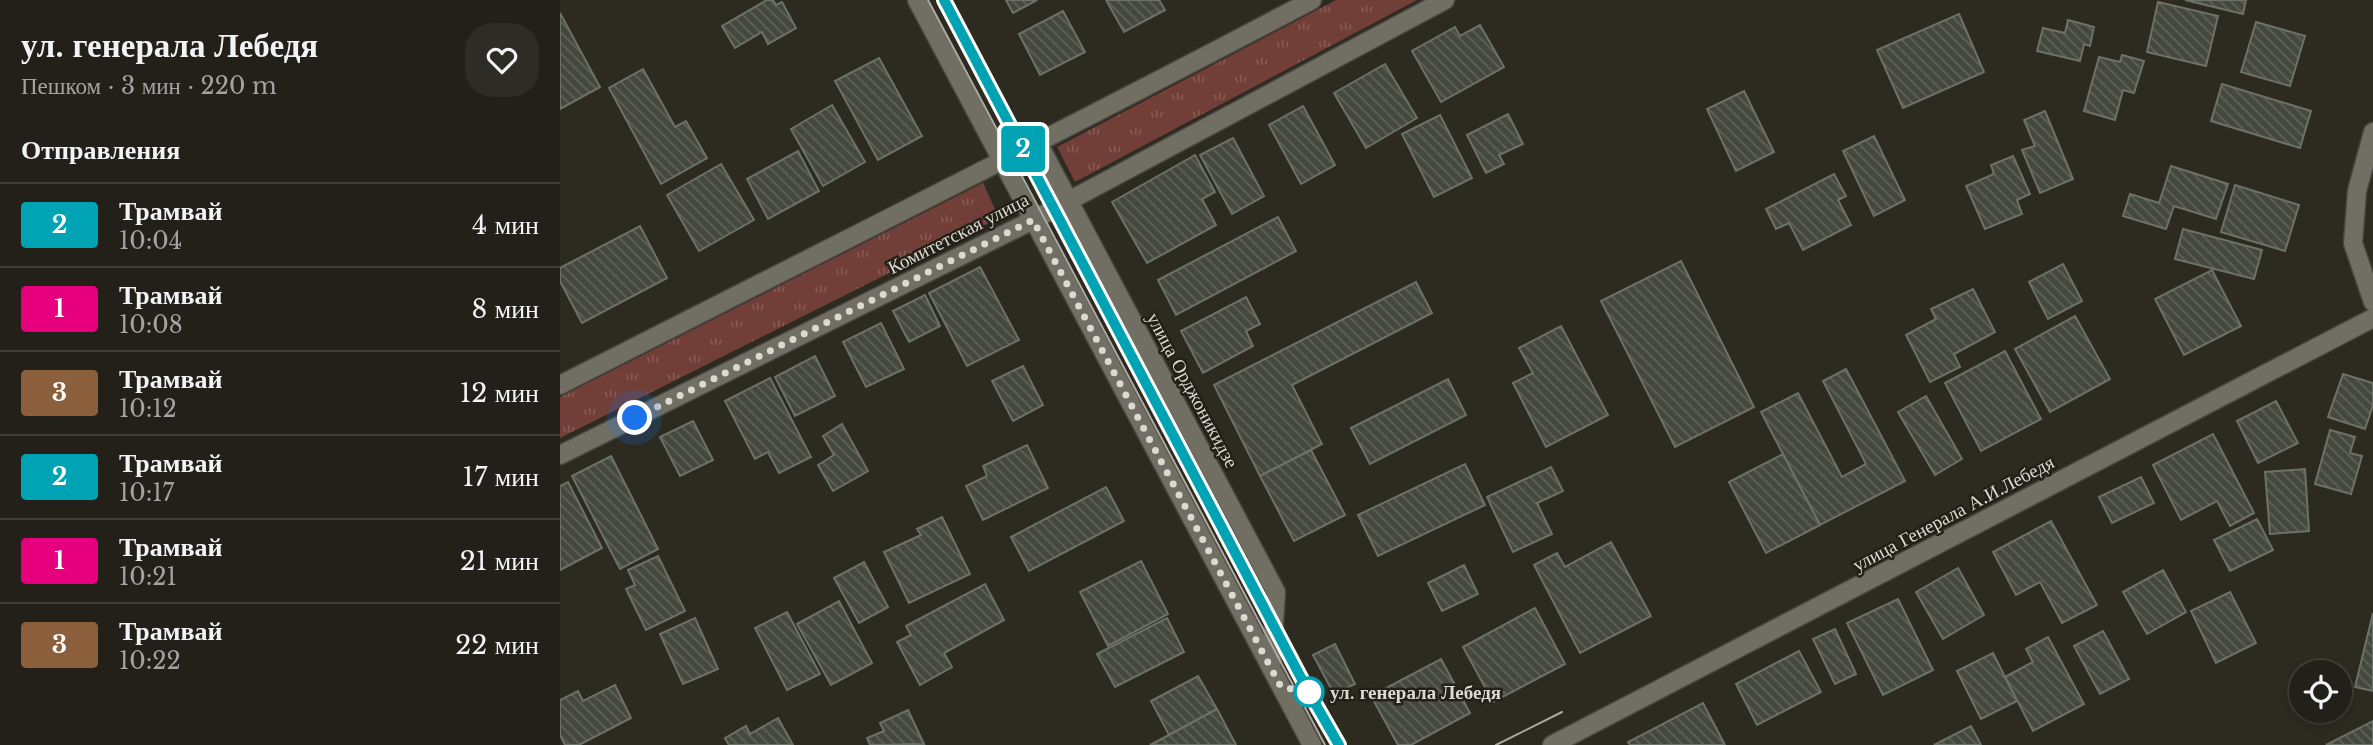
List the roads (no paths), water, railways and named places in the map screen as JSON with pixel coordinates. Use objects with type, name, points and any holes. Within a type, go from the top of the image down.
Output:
[{"type":"street","points":[[917,0],[1312,745]]},
{"type":"street","points":[[560,385],[1000,159],[1103,110],[1312,0]]},
{"type":"street","name":"Комитетская улица","points":[[560,455],[1033,220],[1445,0]]},
{"type":"street","points":[[2373,132],[2357,191],[2353,243],[2373,302]]},
{"type":"street","name":"улица Орджоникидзе","points":[[1037,141],[1276,592],[1271,668]]},
{"type":"street","name":"улица Генерала А.И.Лебедя","points":[[1552,745],[2373,318]]},
{"type":"tram line","points":[[928,0],[1325,745]]},
{"type":"tram line","points":[[944,0],[1339,745]]},
{"type":"tram line","name":"2","points":[[944,0],[1339,745]]},
{"type":"tram line","points":[[1496,745],[1562,712]]},
{"type":"place","name":"ул. генерала Лебедя","points":[[1309,692]]}]
